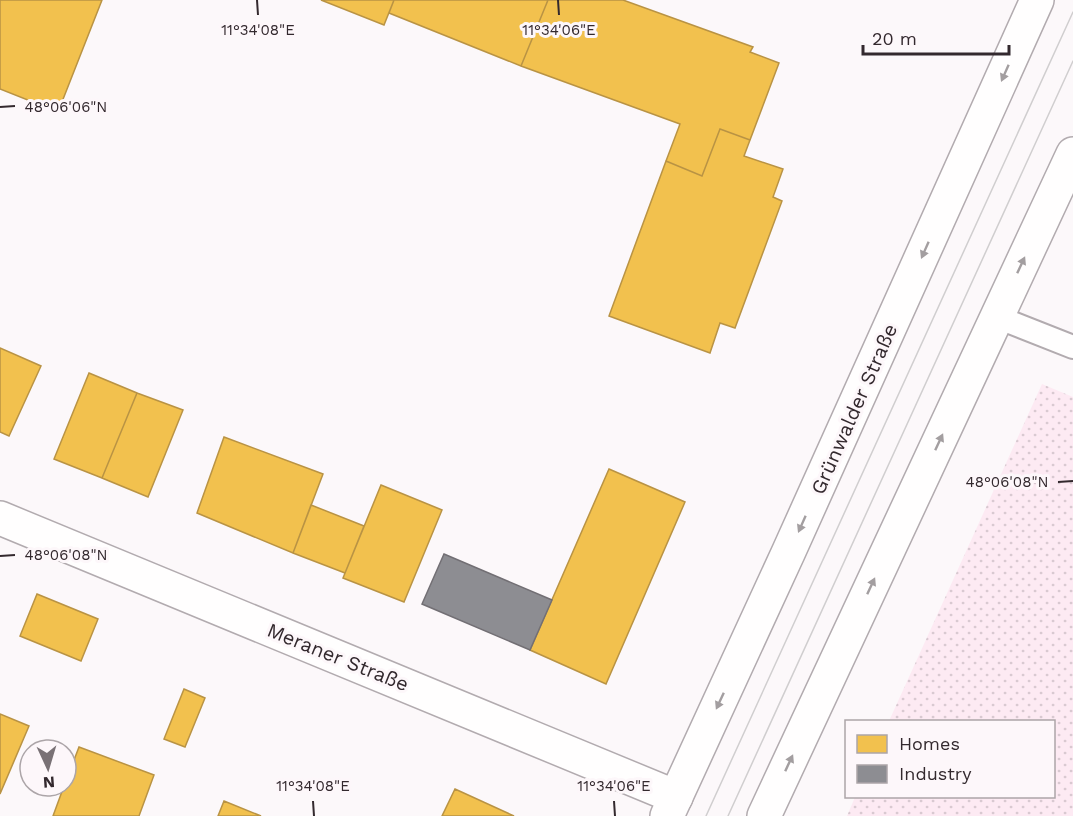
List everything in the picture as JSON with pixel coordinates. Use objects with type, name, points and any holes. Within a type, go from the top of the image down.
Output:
[{"type":"main road","name":"Grünwalder Straße","points":[[672,807],[1037,0]]},
{"type":"main road","points":[[764,816],[1073,154]]},
{"type":"main road","name":"Meraner Straße","points":[[0,518],[672,807]]},
{"type":"lane","points":[[997,317],[1073,347]]},
{"type":"shaded area","points":[[1042,384],[1073,397],[1073,816],[847,816],[855,798],[1055,798],[1055,720],[889,720]]},
{"type":"building: Homes","points":[[0,0],[102,0],[58,112],[0,89]]},
{"type":"building: Homes","points":[[321,0],[394,0],[384,25]]},
{"type":"building: Homes","points":[[394,0],[548,0],[521,66],[389,13]]},
{"type":"building: Homes","points":[[548,0],[623,0],[753,47],[750,52],[779,63],[750,140],[720,129],[702,176],[666,161],[680,124],[521,66]]},
{"type":"building: Homes","points":[[720,129],[750,140],[744,156],[783,169],[773,197],[782,201],[735,328],[720,323],[710,353],[609,316],[666,161],[702,176]]},
{"type":"building: Homes","points":[[0,348],[41,366],[9,436],[0,432]]},
{"type":"building: Homes","points":[[89,373],[137,393],[102,478],[54,459]]},
{"type":"building: Homes","points":[[137,393],[183,410],[148,497],[102,478]]},
{"type":"building: Homes","points":[[224,437],[323,474],[293,553],[197,513]]},
{"type":"building: Homes","points":[[609,469],[685,502],[606,684],[530,650]]},
{"type":"building: Homes","points":[[381,485],[442,510],[404,602],[343,578]]},
{"type":"building: Homes","points":[[311,505],[364,526],[345,573],[293,553]]},
{"type":"building: Homes","points":[[37,594],[98,619],[81,661],[20,636]]},
{"type":"building: Homes","points":[[184,689],[205,698],[185,747],[164,739]]},
{"type":"building: Homes","points":[[0,714],[29,726],[24,738],[18,738],[18,752],[0,794]]},
{"type":"building: Homes","points":[[79,747],[154,775],[139,816],[53,816],[60,798],[78,798]]},
{"type":"building: Homes","points":[[455,789],[514,816],[442,816]]},
{"type":"building: Homes","points":[[224,801],[261,816],[218,816]]},
{"type":"building: Industry","points":[[444,554],[552,600],[530,650],[422,604]]},
{"type":"tram line","points":[[706,816],[1073,12]]},
{"type":"tram line","points":[[728,816],[1073,61]]}]
